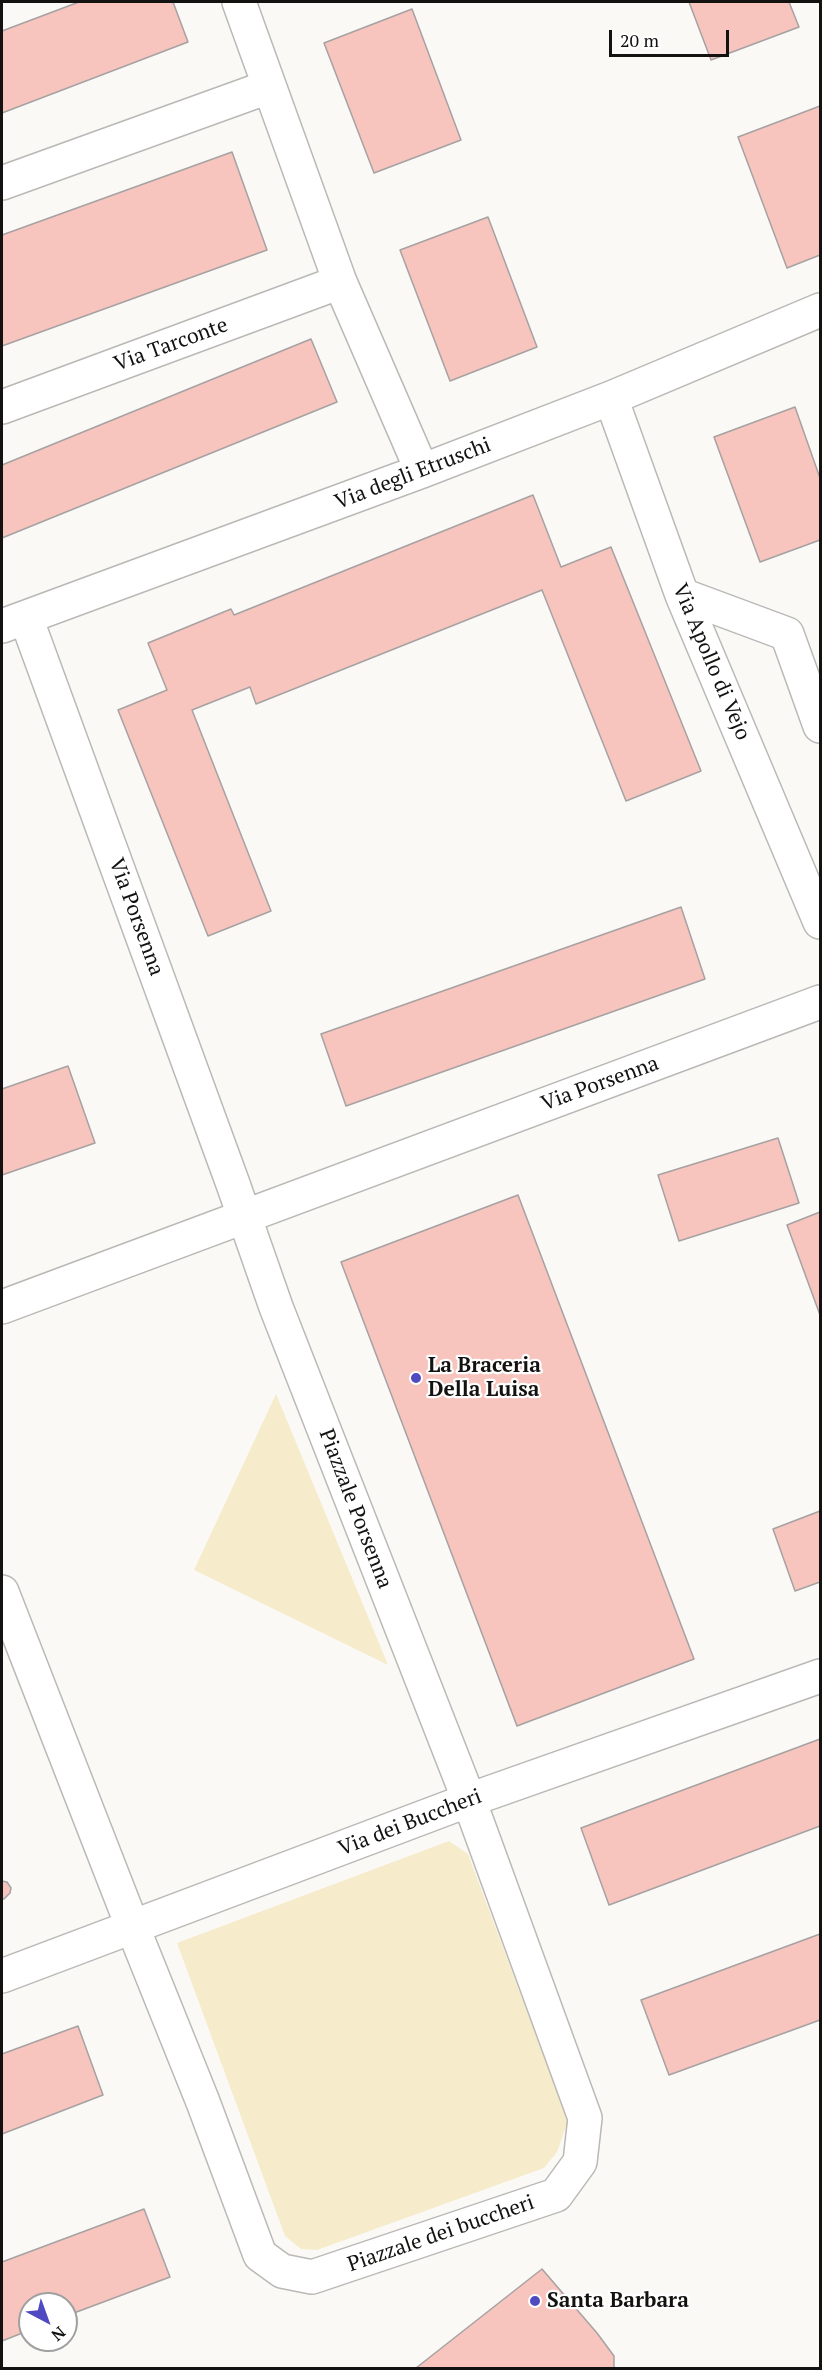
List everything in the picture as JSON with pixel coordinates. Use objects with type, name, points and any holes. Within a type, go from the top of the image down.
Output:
[{"type":"street","points":[[239,2],[340,282],[422,471]]},
{"type":"street","points":[[2,183],[268,87]]},
{"type":"street","name":"Via Tarconte","points":[[2,407],[340,282]]},
{"type":"street","name":"Via degli Etruschi","points":[[14,622],[422,471],[611,398],[820,310]]},
{"type":"street","name":"Via Apollo di Vejo","points":[[611,398],[682,595],[820,918]]},
{"type":"street","points":[[682,595],[787,634],[820,726]]},
{"type":"street","name":"Via Porsenna","points":[[14,622],[245,1216]]},
{"type":"street","name":"Via Porsenna","points":[[2,1307],[820,1002]]},
{"type":"street","name":"Piazzale Porsenna","points":[[245,1216],[280,1318],[469,1800]]},
{"type":"street","points":[[2,1592],[132,1928]]},
{"type":"street","name":"Via dei Buccheri","points":[[2,1976],[469,1800],[820,1676]]},
{"type":"street","name":"Piazzale dei buccheri","points":[[132,1928],[203,2102],[260,2255],[282,2271],[312,2277],[556,2195],[580,2162],[585,2118],[469,1800]]},
{"type":"shaded area","points":[[276,1394],[388,1665],[194,1570]]},
{"type":"shaded area","points":[[449,1841],[468,1854],[568,2121],[557,2152],[544,2168],[317,2250],[301,2249],[285,2236],[177,1943]]},
{"type":"building","points":[[79,2],[173,2],[188,42],[2,113],[2,31]]},
{"type":"building","points":[[689,2],[789,2],[799,27],[711,60]]},
{"type":"building","points":[[412,9],[461,140],[374,173],[324,43]]},
{"type":"building","points":[[820,106],[820,255],[787,268],[738,137]]},
{"type":"building","points":[[232,152],[267,250],[2,346],[2,235]]},
{"type":"building","points":[[488,217],[537,347],[450,381],[400,250]]},
{"type":"building","points":[[311,339],[337,402],[2,538],[2,465]]},
{"type":"building","points":[[795,407],[820,478],[820,540],[760,562],[714,437]]},
{"type":"building","points":[[533,495],[561,567],[611,547],[701,771],[626,801],[542,590],[256,704],[250,687],[192,710],[271,911],[208,936],[118,710],[167,690],[148,643],[231,609],[234,615]]},
{"type":"building","points":[[681,907],[705,979],[346,1106],[321,1034]]},
{"type":"building","points":[[68,1066],[95,1143],[2,1175],[2,1089]]},
{"type":"building","points":[[778,1138],[799,1203],[679,1241],[658,1175]]},
{"type":"building","points":[[518,1195],[694,1659],[517,1726],[341,1262]]},
{"type":"building","points":[[820,1212],[820,1315],[787,1225]]},
{"type":"building","points":[[820,1511],[820,1582],[795,1591],[773,1529]]},
{"type":"building","points":[[820,1739],[820,1826],[609,1905],[581,1828]]},
{"type":"building","points":[[2,1881],[7,1882],[11,1888],[10,1893],[4,1899],[2,1899]]},
{"type":"building","points":[[820,1934],[820,2020],[669,2075],[641,2000]]},
{"type":"building","points":[[78,2026],[103,2095],[2,2134],[2,2054]]},
{"type":"building","points":[[144,2209],[170,2277],[78,2312],[78,2292],[18,2292],[18,2335],[2,2341],[2,2262]]},
{"type":"building","name":"Santa Barbara","points":[[542,2269],[614,2356],[614,2368],[416,2368]]},
{"type":"place","name":"La Braceria Della Luisa","points":[[416,1378]]},
{"type":"place","name":"Santa Barbara","points":[[535,2301]]}]
